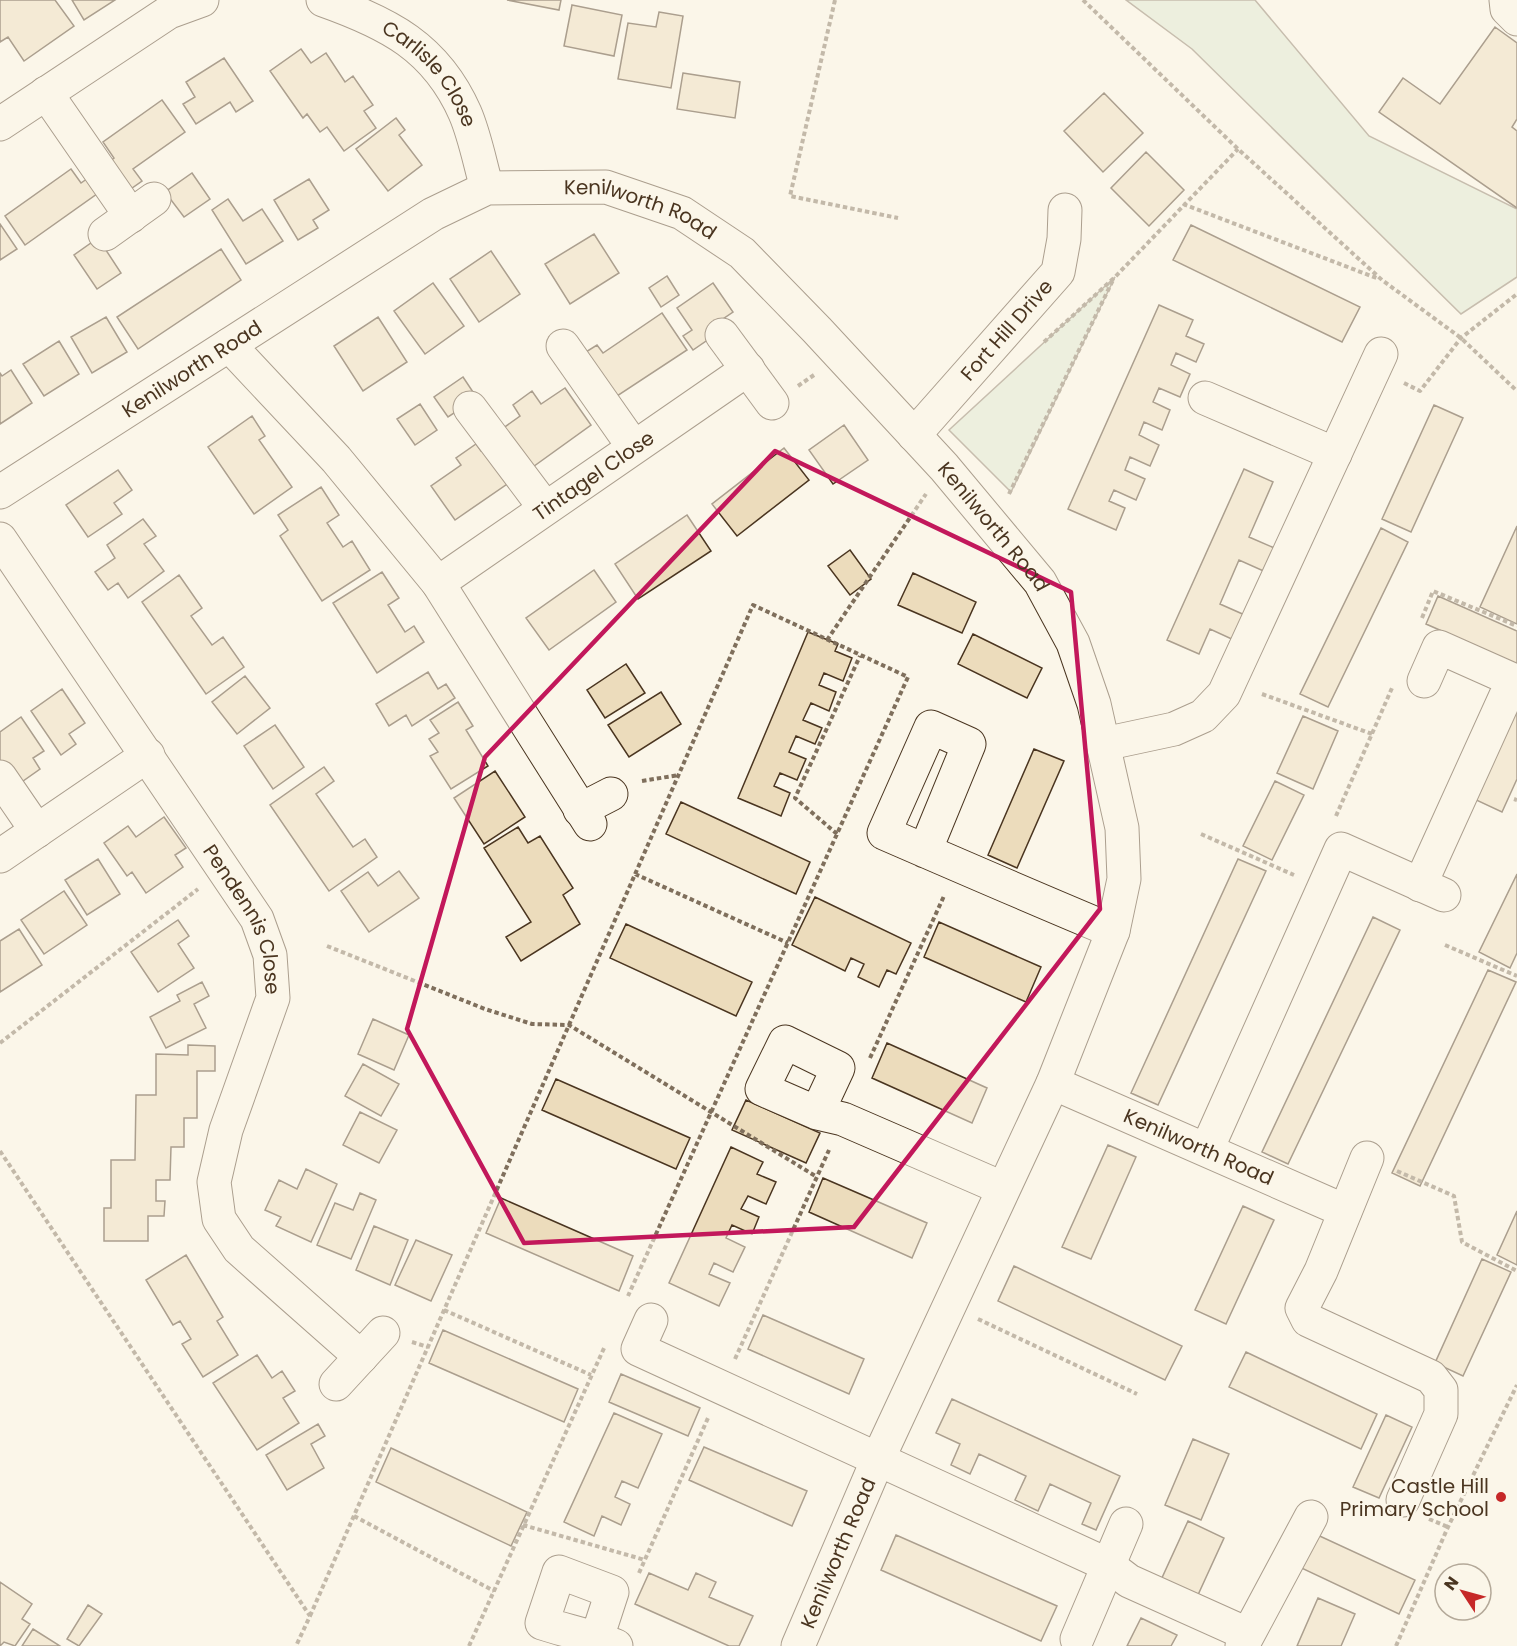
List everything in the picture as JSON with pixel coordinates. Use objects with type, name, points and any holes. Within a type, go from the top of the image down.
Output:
[{"type":"street","points":[[0,124],[169,12],[202,0]]},
{"type":"street","name":"Carlisle Close","points":[[323,0],[364,15],[408,38],[445,76],[466,114],[487,188]]},
{"type":"street","points":[[1506,0],[1507,9],[1517,19]]},
{"type":"street","points":[[46,93],[130,216]]},
{"type":"street","name":"Kenilworth Road","points":[[0,492],[433,214],[487,188],[606,187],[682,213],[742,253],[944,468],[1040,582],[1073,643],[1094,704],[1122,828],[1124,879],[1113,931],[1053,1083],[1002,1188],[878,1459],[798,1646]]},
{"type":"street","name":"Fort Hill Drive","points":[[914,435],[1058,272],[1065,239],[1065,210]]},
{"type":"street","points":[[722,335],[772,403]]},
{"type":"street","points":[[229,345],[336,459],[438,583],[585,817],[611,794]]},
{"type":"street","points":[[563,346],[633,446]]},
{"type":"street","points":[[1104,744],[1174,729],[1203,716],[1224,694],[1378,361]]},
{"type":"street","name":"Tintagel Close","points":[[438,583],[633,446],[748,369]]},
{"type":"street","points":[[1205,398],[1335,454]]},
{"type":"street","points":[[470,408],[545,508]]},
{"type":"street","name":"Pendennis Close","points":[[0,539],[257,919],[270,955],[273,998],[225,1130],[214,1182],[219,1219],[239,1249],[361,1357]]},
{"type":"street","points":[[1207,1149],[1341,849],[1432,890],[1513,680],[1439,647],[1410,680]]},
{"type":"street","points":[[0,856],[148,755]]},
{"type":"street","points":[[0,777],[37,831]]},
{"type":"street","points":[[925,851],[1113,931]]},
{"type":"street","name":"Kenilworth Road","points":[[1053,1083],[1345,1210]]},
{"type":"street","points":[[830,1116],[1002,1188]]},
{"type":"street","points":[[1367,1158],[1322,1271],[1302,1308],[1308,1320],[1431,1377],[1441,1390],[1441,1414],[1403,1500]]},
{"type":"street","name":"Kenilworth Road","points":[[651,1320],[638,1349],[1108,1565],[1129,1581],[1245,1640]]},
{"type":"street","points":[[336,1384],[383,1333]]},
{"type":"street","points":[[1245,1640],[1311,1517]]},
{"type":"street","points":[[1077,1639],[1126,1524]]},
{"type":"path","points":[[835,0],[790,196],[898,218]]},
{"type":"path","points":[[1083,0],[1238,149],[1382,280],[1461,338],[1517,391]]},
{"type":"path","points":[[1036,349],[1114,277],[1238,149]]},
{"type":"path","points":[[1183,204],[1382,280]]},
{"type":"path","points":[[994,525],[1114,277]]},
{"type":"path","points":[[1378,361],[1420,391],[1461,338],[1517,294]]},
{"type":"path","points":[[772,403],[842,358]]},
{"type":"path","points":[[827,640],[944,468]]},
{"type":"path","points":[[1419,624],[1433,591],[1517,626]]},
{"type":"path","points":[[296,1646],[753,605],[908,677],[625,1302]]},
{"type":"path","points":[[837,834],[795,798],[860,656]]},
{"type":"path","points":[[1335,818],[1372,734],[1410,680]]},
{"type":"path","points":[[1262,694],[1372,734]]},
{"type":"path","points":[[1201,834],[1297,876]]},
{"type":"path","points":[[867,1066],[957,865]]},
{"type":"path","points":[[635,874],[788,943]]},
{"type":"path","points":[[0,1043],[206,883]]},
{"type":"path","points":[[1445,945],[1517,976]]},
{"type":"path","points":[[327,946],[485,1009],[532,1024],[569,1025],[817,1177]]},
{"type":"path","points":[[636,1580],[817,1177],[830,1116]]},
{"type":"path","points":[[0,1151],[310,1616]]},
{"type":"path","points":[[1367,1158],[1454,1196],[1462,1242],[1517,1270]]},
{"type":"path","points":[[949,1305],[1137,1394]]},
{"type":"path","points":[[444,1310],[591,1376]]},
{"type":"path","points":[[469,1646],[606,1344]]},
{"type":"path","points":[[1396,1646],[1448,1527],[1517,1384]]},
{"type":"path","points":[[354,1516],[494,1591]]},
{"type":"path","points":[[523,1525],[645,1560]]},
{"type":"highlighted area","points":[[775,451],[1071,592],[1100,909],[854,1227],[524,1243],[407,1029],[485,757]]},
{"type":"green space","points":[[1126,0],[1255,0],[1369,136],[1517,209],[1517,277],[1461,314],[1192,49]]},
{"type":"green space","points":[[1115,277],[1011,492],[949,430]]},
{"type":"building","points":[[0,0],[55,0],[74,26],[24,61],[8,37],[0,42]]},
{"type":"building","points":[[72,0],[115,0],[84,20]]},
{"type":"building","points":[[507,0],[561,0],[559,10]]},
{"type":"building","points":[[572,5],[622,15],[614,56],[564,46]]},
{"type":"building","points":[[659,12],[683,16],[671,88],[618,79],[628,23],[656,27]]},
{"type":"building","points":[[1495,27],[1517,43],[1517,119],[1512,127],[1517,131],[1517,208],[1379,112],[1403,78],[1440,104]]},
{"type":"building","points":[[301,49],[311,63],[326,53],[345,82],[353,76],[373,105],[364,111],[376,128],[344,151],[327,127],[320,132],[307,114],[303,118],[270,71]]},
{"type":"building","points":[[224,58],[253,101],[236,112],[230,102],[196,124],[183,104],[195,97],[186,82]]},
{"type":"building","points":[[683,73],[740,82],[735,118],[677,109]]},
{"type":"building","points":[[1104,93],[1143,133],[1103,172],[1064,131]]},
{"type":"building","points":[[162,100],[185,132],[133,169],[142,181],[125,193],[105,165],[114,158],[103,142]]},
{"type":"building","points":[[396,118],[405,130],[399,135],[422,165],[388,191],[356,149]]},
{"type":"building","points":[[1146,152],[1184,190],[1149,226],[1111,188]]},
{"type":"building","points":[[71,169],[81,183],[91,176],[101,191],[25,245],[5,216]]},
{"type":"building","points":[[192,173],[210,199],[184,217],[165,192]]},
{"type":"building","points":[[309,179],[329,210],[313,220],[318,228],[298,240],[274,200]]},
{"type":"building","points":[[228,199],[243,221],[262,209],[283,241],[246,264],[212,210]]},
{"type":"building","points":[[0,224],[17,249],[0,260]]},
{"type":"building","points":[[1191,225],[1360,307],[1342,342],[1173,260]]},
{"type":"building","points":[[594,234],[619,273],[570,304],[545,264]]},
{"type":"building","points":[[98,238],[121,273],[97,289],[74,255]]},
{"type":"building","points":[[221,249],[241,280],[138,349],[117,317]]},
{"type":"building","points":[[491,251],[520,294],[479,322],[450,279]]},
{"type":"building","points":[[667,276],[679,295],[661,307],[649,288]]},
{"type":"building","points":[[433,283],[464,326],[425,354],[394,311]]},
{"type":"building","points":[[713,283],[733,312],[717,323],[722,330],[693,350],[683,336],[692,330],[677,308]]},
{"type":"building","points":[[1159,305],[1193,320],[1186,336],[1204,344],[1196,362],[1176,353],[1171,365],[1190,374],[1180,397],[1159,388],[1153,402],[1170,410],[1162,430],[1144,422],[1139,435],[1159,445],[1150,466],[1130,457],[1125,470],[1145,479],[1136,500],[1114,490],[1109,501],[1125,508],[1116,530],[1068,509]]},
{"type":"building","points":[[662,313],[687,350],[611,400],[581,355],[597,345],[603,353]]},
{"type":"building","points":[[106,317],[127,352],[92,373],[71,337]]},
{"type":"building","points":[[378,317],[407,362],[363,391],[334,346]]},
{"type":"building","points":[[59,341],[79,374],[44,396],[23,364]]},
{"type":"building","points":[[11,370],[32,403],[0,424],[0,373],[2,376]]},
{"type":"building","points":[[463,377],[477,398],[448,417],[434,397]]},
{"type":"building","points":[[565,388],[591,425],[530,469],[502,429],[520,416],[513,405],[532,391],[541,404]]},
{"type":"building","points":[[420,404],[437,430],[415,445],[397,419]]},
{"type":"building","points":[[1434,405],[1463,418],[1411,532],[1382,519]]},
{"type":"building","points":[[252,416],[265,436],[259,440],[292,487],[254,514],[208,447]]},
{"type":"building","points":[[844,425],[868,460],[833,484],[809,450]]},
{"type":"building","points":[[476,444],[481,451],[489,446],[513,480],[455,520],[431,486],[461,465],[456,458]]},
{"type":"building","points":[[784,448],[809,480],[737,536],[712,504]]},
{"type":"building","points":[[1244,469],[1273,482],[1249,537],[1279,550],[1268,573],[1239,560],[1220,604],[1247,616],[1236,641],[1210,629],[1199,654],[1167,640]]},
{"type":"building","points":[[118,470],[132,490],[114,503],[122,514],[88,537],[66,505]]},
{"type":"building","points":[[321,487],[339,515],[327,523],[343,547],[352,541],[370,570],[322,601],[280,536],[288,530],[278,515]]},
{"type":"building","points":[[687,515],[711,551],[638,599],[615,564]]},
{"type":"building","points":[[143,519],[156,536],[144,544],[164,571],[128,598],[118,583],[108,590],[95,572],[115,558],[107,545]]},
{"type":"building","points":[[1517,526],[1517,624],[1480,607]]},
{"type":"building","points":[[1381,528],[1408,542],[1328,707],[1300,694]]},
{"type":"building","points":[[850,550],[871,579],[850,595],[828,566]]},
{"type":"building","points":[[594,570],[616,602],[549,650],[526,618]]},
{"type":"building","points":[[382,572],[399,598],[388,605],[405,632],[414,626],[424,642],[377,673],[333,603]]},
{"type":"building","points":[[913,573],[976,602],[962,633],[898,605]]},
{"type":"building","points":[[179,575],[202,608],[191,616],[212,645],[223,637],[244,667],[206,694],[142,602]]},
{"type":"building","points":[[1438,596],[1517,631],[1517,664],[1426,624]]},
{"type":"building","points":[[808,632],[838,644],[835,651],[852,658],[843,681],[824,673],[819,685],[836,692],[829,711],[811,703],[803,720],[822,728],[815,744],[796,736],[789,752],[806,759],[797,780],[780,773],[774,786],[790,793],[781,816],[738,798]]},
{"type":"building","points":[[973,634],[1042,668],[1027,698],[958,664]]},
{"type":"building","points":[[626,664],[645,693],[605,718],[587,690]]},
{"type":"building","points":[[428,672],[438,689],[446,684],[455,698],[412,726],[406,715],[389,726],[376,704]]},
{"type":"building","points":[[245,676],[270,708],[237,734],[212,702]]},
{"type":"building","points":[[62,689],[85,723],[69,734],[76,744],[61,755],[31,711]]},
{"type":"building","points":[[661,692],[681,724],[629,757],[608,725]]},
{"type":"building","points":[[458,702],[473,726],[466,730],[488,766],[451,789],[430,756],[438,752],[429,739],[439,733],[430,720]]},
{"type":"building","points":[[1517,703],[1517,779],[1502,812],[1474,799]]},
{"type":"building","points":[[1303,716],[1338,731],[1313,789],[1277,773]]},
{"type":"building","points":[[21,717],[44,751],[33,758],[40,769],[16,786],[0,762],[0,732]]},
{"type":"building","points":[[275,725],[304,767],[273,789],[244,746]]},
{"type":"building","points":[[1034,749],[1064,761],[1017,868],[988,855]]},
{"type":"building","points":[[324,767],[334,781],[316,794],[353,847],[365,839],[377,857],[329,891],[270,805]]},
{"type":"building","points":[[495,771],[525,817],[484,844],[454,798]]},
{"type":"building","points":[[1275,781],[1304,795],[1272,860],[1243,846]]},
{"type":"building","points":[[681,802],[810,862],[796,894],[666,834]]},
{"type":"building","points":[[164,817],[186,848],[175,855],[183,867],[146,893],[132,872],[127,876],[104,843],[128,826],[136,837]]},
{"type":"building","points":[[518,827],[528,843],[540,836],[573,888],[563,895],[580,924],[521,961],[506,937],[531,922],[484,848]]},
{"type":"building","points":[[98,859],[120,894],[87,915],[65,880]]},
{"type":"building","points":[[1238,859],[1266,871],[1158,1105],[1131,1093]]},
{"type":"building","points":[[399,871],[419,898],[369,932],[341,891],[368,872],[378,886]]},
{"type":"building","points":[[1517,874],[1517,953],[1510,968],[1479,952]]},
{"type":"building","points":[[64,891],[87,925],[44,954],[21,920]]},
{"type":"building","points":[[815,897],[911,943],[896,974],[887,970],[879,987],[858,977],[864,964],[851,958],[845,971],[792,945]]},
{"type":"building","points":[[1373,917],[1400,930],[1288,1164],[1262,1152]]},
{"type":"building","points":[[178,920],[189,936],[178,944],[194,968],[158,992],[131,952]]},
{"type":"building","points":[[939,922],[1041,967],[1026,1002],[924,957]]},
{"type":"building","points":[[626,924],[752,982],[736,1016],[610,958]]},
{"type":"building","points":[[19,929],[42,965],[0,992],[0,941]]},
{"type":"building","points":[[1488,970],[1516,982],[1420,1186],[1392,1173]]},
{"type":"building","points":[[202,982],[209,996],[194,1004],[206,1028],[166,1048],[150,1017],[180,1001],[177,995]]},
{"type":"building","points":[[373,1019],[409,1035],[394,1070],[358,1054]]},
{"type":"building","points":[[887,1043],[987,1088],[972,1123],[872,1078]]},
{"type":"building","points":[[188,1045],[215,1046],[215,1071],[197,1071],[197,1118],[184,1118],[184,1147],[171,1147],[170,1180],[156,1180],[156,1201],[165,1201],[164,1216],[148,1216],[148,1241],[104,1241],[104,1208],[111,1208],[111,1160],[135,1160],[136,1095],[156,1095],[156,1054],[188,1055]]},
{"type":"building","points":[[363,1064],[399,1084],[381,1116],[345,1096]]},
{"type":"building","points":[[556,1079],[690,1138],[676,1169],[542,1110]]},
{"type":"building","points":[[746,1100],[820,1133],[806,1163],[732,1130]]},
{"type":"building","points":[[360,1112],[397,1130],[379,1163],[343,1145]]},
{"type":"building","points":[[1108,1145],[1136,1157],[1091,1259],[1062,1247]]},
{"type":"building","points":[[731,1147],[763,1162],[757,1174],[776,1182],[766,1204],[748,1196],[741,1209],[759,1217],[752,1234],[732,1225],[726,1238],[745,1247],[733,1272],[714,1263],[709,1274],[730,1283],[719,1306],[669,1283]]},
{"type":"building","points":[[306,1169],[337,1184],[311,1242],[276,1226],[281,1217],[265,1210],[279,1180],[297,1189]]},
{"type":"building","points":[[823,1178],[927,1223],[912,1258],[809,1212]]},
{"type":"building","points":[[360,1193],[376,1200],[351,1259],[317,1245],[335,1203],[353,1210]]},
{"type":"building","points":[[501,1198],[633,1256],[619,1291],[486,1233]]},
{"type":"building","points":[[1243,1206],[1274,1220],[1226,1324],[1195,1310]]},
{"type":"building","points":[[1517,1211],[1517,1265],[1497,1255]]},
{"type":"building","points":[[374,1226],[408,1240],[390,1285],[356,1270]]},
{"type":"building","points":[[416,1240],[452,1255],[431,1301],[395,1285]]},
{"type":"building","points":[[186,1255],[223,1317],[217,1321],[238,1355],[203,1377],[182,1344],[191,1339],[180,1321],[173,1325],[146,1280]]},
{"type":"building","points":[[1482,1259],[1511,1272],[1463,1376],[1435,1363]]},
{"type":"building","points":[[1014,1266],[1182,1346],[1165,1380],[998,1301]]},
{"type":"building","points":[[763,1315],[864,1359],[849,1394],[748,1349]]},
{"type":"building","points":[[443,1330],[578,1389],[564,1422],[429,1363]]},
{"type":"building","points":[[1246,1352],[1377,1414],[1361,1449],[1229,1387]]},
{"type":"building","points":[[257,1355],[272,1378],[282,1371],[295,1391],[283,1398],[299,1423],[257,1450],[213,1383]]},
{"type":"building","points":[[621,1374],[700,1408],[688,1436],[609,1402]]},
{"type":"building","points":[[952,1399],[1120,1476],[1096,1530],[1082,1524],[1091,1503],[1050,1484],[1038,1511],[1015,1500],[1026,1476],[979,1454],[970,1474],[951,1465],[960,1444],[936,1433]]},
{"type":"building","points":[[614,1413],[662,1434],[638,1488],[622,1481],[615,1497],[630,1504],[621,1525],[602,1516],[594,1536],[564,1522]]},
{"type":"building","points":[[1386,1415],[1412,1427],[1379,1498],[1353,1487]]},
{"type":"building","points":[[318,1424],[325,1436],[311,1444],[324,1468],[287,1490],[266,1455]]},
{"type":"building","points":[[1193,1439],[1229,1454],[1201,1520],[1165,1505]]},
{"type":"building","points":[[704,1447],[807,1491],[792,1526],[689,1480]]},
{"type":"building","points":[[391,1448],[527,1512],[511,1546],[376,1482]]},
{"type":"building","points":[[1188,1521],[1224,1538],[1197,1597],[1161,1580]]},
{"type":"building","points":[[1311,1532],[1415,1580],[1399,1614],[1295,1565]]},
{"type":"building","points":[[896,1535],[1057,1606],[1041,1641],[881,1570]]},
{"type":"building","points":[[649,1573],[688,1590],[696,1573],[716,1582],[709,1597],[753,1616],[739,1646],[729,1646],[635,1604]]},
{"type":"building","points":[[0,1582],[32,1604],[22,1619],[30,1624],[15,1646],[4,1642],[0,1646]]},
{"type":"building","points":[[1318,1598],[1355,1614],[1341,1646],[1297,1646]]},
{"type":"building","points":[[88,1605],[102,1614],[79,1646],[67,1639]]},
{"type":"building","points":[[1141,1618],[1177,1635],[1171,1646],[1127,1646]]},
{"type":"building","points":[[33,1629],[60,1646],[22,1646]]},
{"type":"place","name":"Castle Hill Primary School","points":[[1501,1497]]}]
